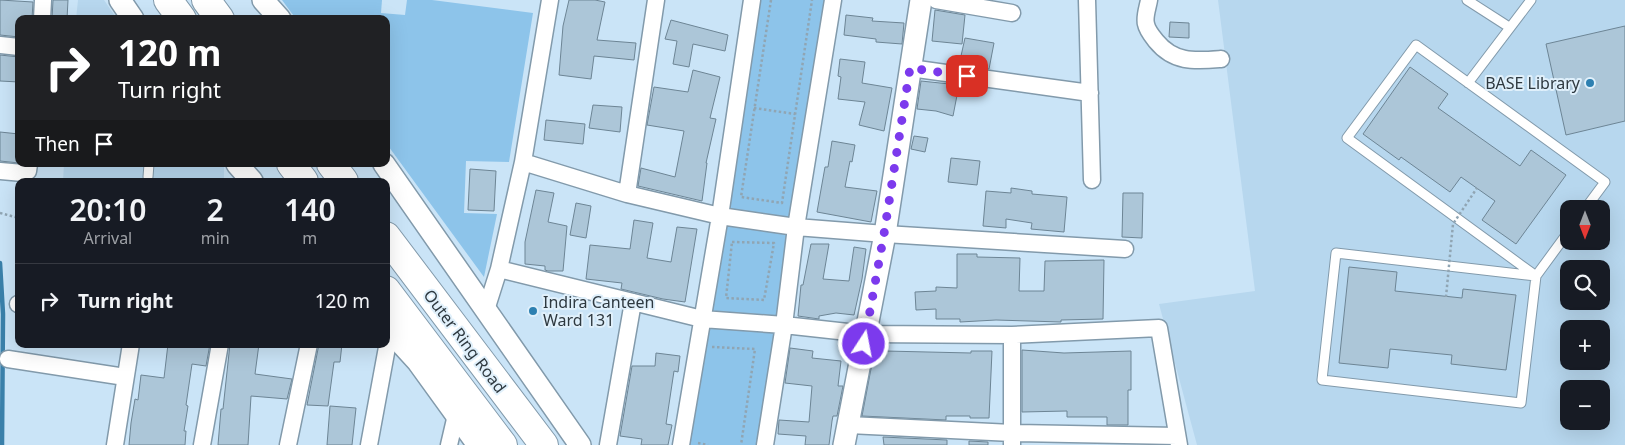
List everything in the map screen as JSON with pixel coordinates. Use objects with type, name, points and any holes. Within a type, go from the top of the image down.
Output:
[{"type":"highway","points":[[168,0],[179,15]]},
{"type":"highway","points":[[206,0],[217,15]]},
{"type":"highway","points":[[293,167],[302,178]]},
{"type":"highway","points":[[333,167],[342,178]]},
{"type":"highway","name":"Outer Ring Road","points":[[390,241],[544,445]]},
{"type":"highway","name":"Outer Ring Road","points":[[390,295],[503,445]]},
{"type":"street","points":[[42,15],[43,0]]},
{"type":"street","points":[[120,0],[130,15]]},
{"type":"street","points":[[263,0],[276,15]]},
{"type":"street","points":[[486,310],[499,269],[523,162],[550,0]]},
{"type":"street","points":[[627,194],[656,0]]},
{"type":"street","points":[[682,445],[720,216],[752,0]]},
{"type":"street","points":[[764,445],[784,325],[796,227],[833,0]]},
{"type":"street","points":[[499,269],[702,319],[866,334],[1012,335],[1159,328],[1178,440],[846,435],[866,334],[884,234],[921,0]]},
{"type":"street","points":[[936,0],[1012,13]]},
{"type":"street","points":[[1087,0],[1092,180]]},
{"type":"street","points":[[1149,0],[1146,23],[1150,33],[1162,48],[1174,56],[1192,61],[1221,59]]},
{"type":"street","points":[[0,45],[15,47]]},
{"type":"street","points":[[910,68],[1090,93]]},
{"type":"street","points":[[523,162],[627,194],[720,216],[796,227],[1125,249]]},
{"type":"street","points":[[0,171],[22,173],[28,171],[29,167]]},
{"type":"street","points":[[240,167],[249,178]]},
{"type":"street","points":[[386,167],[580,445]]},
{"type":"street","points":[[608,445],[633,302]]},
{"type":"street","points":[[390,331],[418,362],[478,445]]},
{"type":"street","points":[[1012,335],[1012,439]]},
{"type":"street","points":[[115,445],[130,348]]},
{"type":"street","points":[[202,445],[219,348]]},
{"type":"street","points":[[288,445],[308,348]]},
{"type":"street","points":[[369,445],[385,348]]},
{"type":"street","points":[[8,359],[125,376]]},
{"type":"street","points":[[449,445],[456,414]]},
{"type":"lane","points":[[1467,0],[1509,27]]},
{"type":"lane","points":[[1468,83],[1526,2]]},
{"type":"lane","points":[[1536,276],[1347,138],[1416,45],[1605,182],[1592,200]]},
{"type":"lane","points":[[148,177],[149,167]]},
{"type":"lane","points":[[1536,276],[1336,253],[1322,380],[1521,403],[1536,276],[1560,243]]},
{"type":"path","points":[[771,0],[741,197],[782,203],[812,0]]},
{"type":"path","points":[[754,108],[795,114]]},
{"type":"path","points":[[1446,297],[1453,224],[1477,188]]},
{"type":"path","points":[[0,212],[15,217]]},
{"type":"path","points":[[732,242],[774,243],[764,300],[726,298],[732,242]]},
{"type":"path","points":[[712,347],[755,349],[741,445]]},
{"type":"path","points":[[698,445],[698,443],[708,445]]},
{"type":"shaded area","points":[[78,0],[104,0],[114,15],[76,15]]},
{"type":"shaded area","points":[[282,0],[382,0],[381,13],[405,15],[407,0],[432,0],[533,13],[509,162],[466,161],[464,213],[497,214],[484,277],[390,148],[390,15],[293,15]]},
{"type":"shaded area","points":[[752,0],[833,0],[765,445],[681,445]]},
{"type":"shaded area","points":[[1218,0],[1625,0],[1625,445],[1197,445],[1159,304],[1255,291]]},
{"type":"shaded area","points":[[64,167],[224,167],[224,178],[63,178]]},
{"type":"building","points":[[0,0],[33,2],[32,15],[15,15],[15,37],[0,35]]},
{"type":"building","points":[[53,0],[68,0],[67,15],[52,15]]},
{"type":"building","points":[[569,0],[605,2],[597,40],[636,43],[634,60],[594,56],[591,79],[559,75],[563,26]]},
{"type":"building","points":[[935,10],[965,15],[962,44],[932,41]]},
{"type":"building","points":[[846,15],[873,18],[872,21],[904,23],[902,44],[876,42],[876,39],[844,35]]},
{"type":"building","points":[[671,20],[728,35],[725,51],[693,44],[689,67],[673,64],[677,41],[665,39]]},
{"type":"building","points":[[1170,22],[1189,23],[1189,38],[1169,37]]},
{"type":"building","name":"BASE Library","points":[[1625,26],[1625,121],[1566,135],[1546,44]]},
{"type":"building","points":[[965,38],[994,43],[989,69],[959,65]]},
{"type":"building","points":[[0,55],[15,57],[15,82],[0,81]]},
{"type":"building","points":[[840,59],[865,62],[862,83],[892,88],[884,131],[859,125],[865,102],[838,99],[841,77],[838,76]]},
{"type":"building","points":[[1410,67],[1448,94],[1438,108],[1520,166],[1531,150],[1566,175],[1516,244],[1482,220],[1495,201],[1461,177],[1450,192],[1401,157],[1399,160],[1363,134]]},
{"type":"building","points":[[693,70],[720,77],[710,118],[716,119],[706,163],[702,201],[638,186],[641,168],[675,177],[684,131],[647,125],[654,87],[688,92]]},
{"type":"building","points":[[921,81],[959,85],[953,116],[936,111],[917,109]]},
{"type":"building","points":[[593,105],[622,107],[620,132],[589,128]]},
{"type":"building","points":[[546,120],[585,124],[583,144],[544,140]]},
{"type":"building","points":[[0,132],[15,134],[15,163],[0,161]]},
{"type":"building","points":[[914,136],[928,138],[925,152],[911,149]]},
{"type":"building","points":[[832,141],[855,145],[845,187],[877,191],[871,222],[817,212]]},
{"type":"building","points":[[951,158],[980,161],[977,185],[948,182]]},
{"type":"building","points":[[470,169],[496,171],[494,211],[468,210]]},
{"type":"building","points":[[1011,188],[1032,191],[1032,194],[1067,197],[1064,232],[1031,229],[1032,223],[1006,219],[1006,228],[983,226],[986,191],[1011,193]]},
{"type":"building","points":[[536,190],[554,193],[548,222],[567,226],[563,271],[548,271],[545,270],[545,266],[525,264],[525,242]]},
{"type":"building","points":[[1123,193],[1143,193],[1142,238],[1122,237]]},
{"type":"building","points":[[576,203],[591,206],[586,238],[570,235]]},
{"type":"building","points":[[634,220],[653,223],[647,258],[671,262],[677,227],[697,229],[685,302],[621,289],[622,283],[586,279],[590,245],[630,249]]},
{"type":"building","points":[[811,244],[829,244],[823,279],[849,281],[854,247],[866,249],[854,315],[836,313],[819,316],[819,319],[798,316],[801,285],[803,285]]},
{"type":"building","points":[[957,254],[977,254],[977,257],[1020,258],[1019,291],[1044,291],[1045,261],[1104,260],[1103,319],[1061,320],[1061,322],[996,320],[960,322],[960,319],[936,319],[936,309],[916,310],[915,292],[936,291],[936,287],[957,288]]},
{"type":"building","points":[[1349,267],[1397,272],[1395,291],[1462,298],[1463,289],[1516,295],[1506,370],[1451,364],[1452,355],[1390,349],[1388,368],[1339,363]]},
{"type":"building","points":[[168,348],[209,348],[206,366],[192,364],[186,405],[188,406],[184,431],[186,431],[185,445],[129,445],[135,399],[138,400],[141,375],[164,378]]},
{"type":"building","points":[[230,348],[258,348],[255,374],[292,379],[287,399],[251,396],[248,445],[218,445],[221,409],[223,409]]},
{"type":"building","points":[[318,348],[342,348],[340,362],[334,362],[328,406],[307,405]]},
{"type":"building","points":[[790,348],[813,351],[812,358],[841,361],[838,386],[843,386],[837,416],[833,416],[829,445],[805,445],[806,436],[778,434],[779,420],[809,422],[812,386],[785,383]]},
{"type":"building","points":[[875,348],[885,351],[971,353],[971,351],[992,351],[989,418],[946,416],[946,420],[862,416]]},
{"type":"building","points":[[1022,350],[1064,353],[1131,351],[1131,390],[1128,390],[1128,425],[1107,425],[1107,417],[1067,417],[1067,411],[1022,412]]},
{"type":"building","points":[[656,353],[680,356],[678,372],[674,371],[666,424],[672,425],[668,445],[641,445],[642,439],[620,436],[632,366],[655,366]]},
{"type":"building","points":[[330,406],[356,408],[352,445],[327,445]]},
{"type":"building","points":[[883,437],[947,440],[947,445],[884,445]]},
{"type":"building","points":[[969,441],[988,442],[988,445],[969,445]]},
{"type":"waterway","points":[[0,263],[3,314],[2,445]]},
{"type":"place","name":"BASE Library","points":[[1590,83]]},
{"type":"place","name":"Indira Canteen Ward 131","points":[[533,311]]},
{"type":"route","points":[[864,344],[884,234],[910,68],[967,76]]}]
